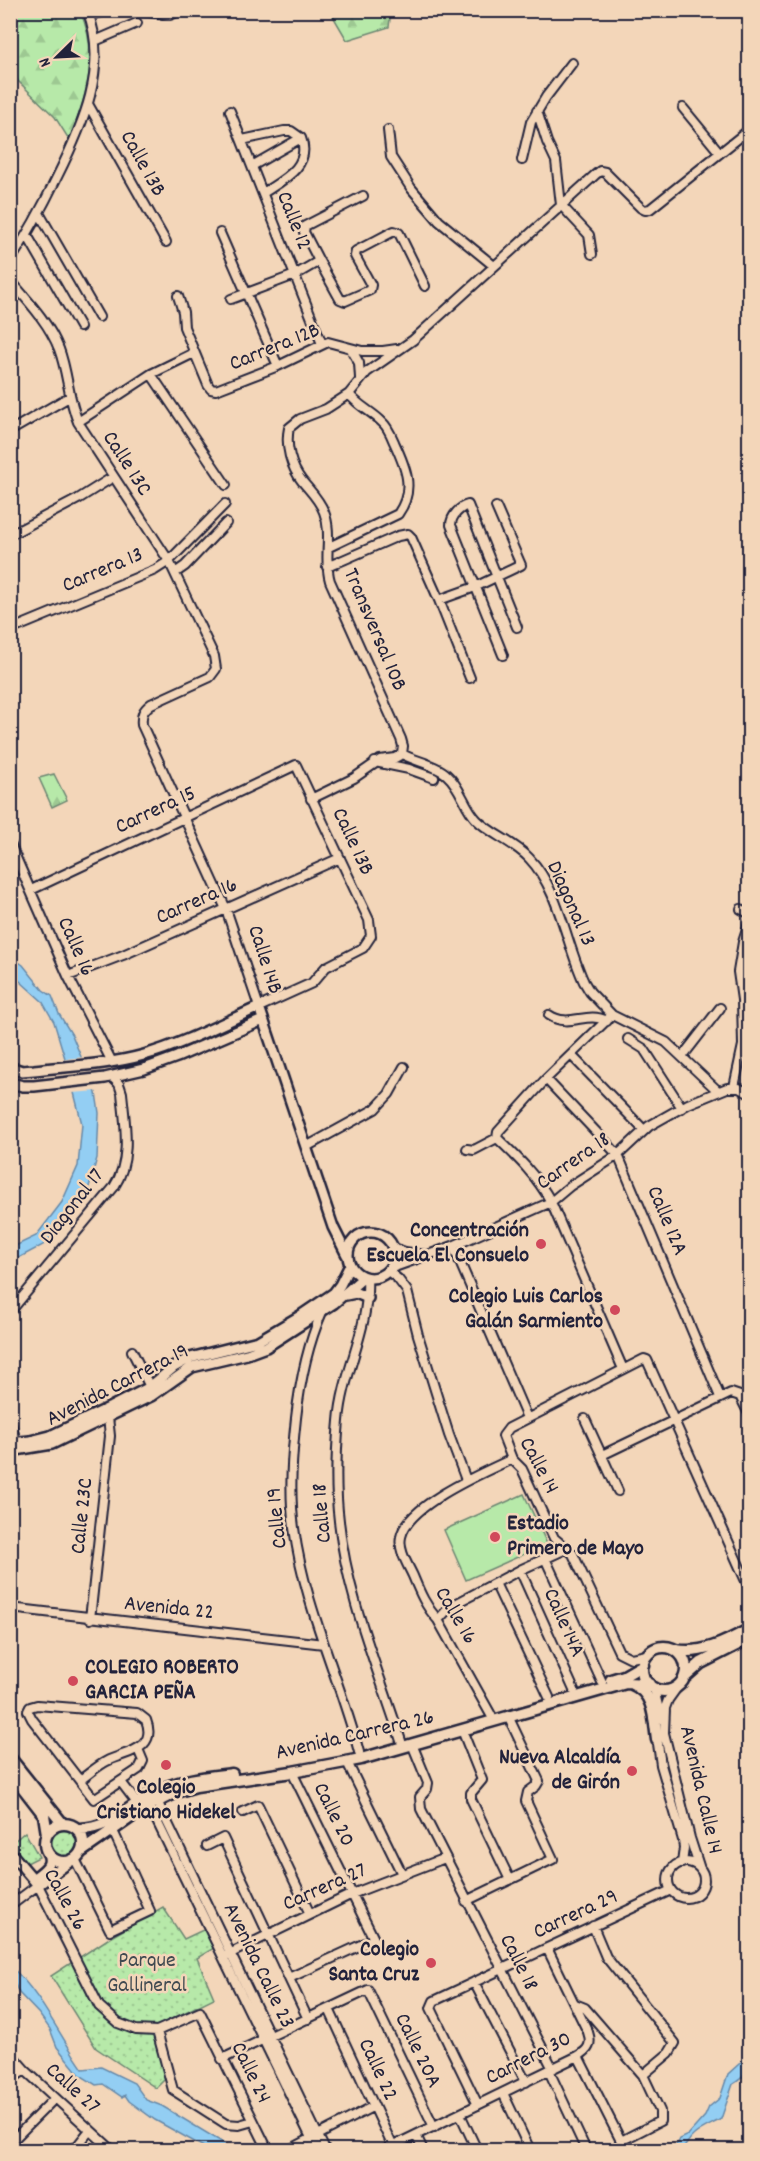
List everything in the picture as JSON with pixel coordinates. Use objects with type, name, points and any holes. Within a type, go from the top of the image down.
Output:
[{"type":"main road","points":[[750,1629],[705,1650],[692,1653],[661,1647],[645,1660],[644,1675],[652,1686],[669,1690],[681,1682],[700,1663],[750,1638]]},
{"type":"main road","points":[[676,1650],[685,1663],[681,1682]]},
{"type":"main road","name":"Avenida Carrera 26","points":[[78,1829],[103,1826],[141,1806],[196,1786],[347,1762],[491,1715],[624,1676],[645,1660]]},
{"type":"main road","name":"Avenida Carrera 26","points":[[76,1857],[113,1831],[160,1790],[184,1781],[310,1762],[406,1743],[462,1730],[626,1683],[652,1686]]},
{"type":"main road","points":[[626,1683],[641,1689],[650,1699],[657,1740]]},
{"type":"main road","points":[[10,1758],[62,1823]]},
{"type":"main road","points":[[10,1771],[38,1805],[47,1824],[45,1842],[48,1853],[57,1860],[76,1857],[83,1838],[78,1829],[62,1823],[52,1827],[47,1834]]},
{"type":"street","points":[[10,261],[39,213],[73,144],[88,104],[95,71],[95,41],[88,13],[113,10]]},
{"type":"street","points":[[136,10],[170,15],[182,10]]},
{"type":"street","points":[[95,41],[137,24]]},
{"type":"street","points":[[522,160],[528,129],[537,111],[572,63]]},
{"type":"street","name":"Calle 13B","points":[[88,104],[166,242]]},
{"type":"street","points":[[683,108],[720,153]]},
{"type":"street","name":"Calle 12","points":[[230,111],[322,344]]},
{"type":"street","points":[[537,111],[556,161],[561,205],[589,235],[592,254]]},
{"type":"street","points":[[329,547],[398,514],[406,492],[407,469],[388,429],[349,394],[360,378],[425,330],[600,171],[608,174],[640,208],[650,209],[750,129]]},
{"type":"street","points":[[388,130],[391,157],[411,188],[440,220],[494,266]]},
{"type":"street","points":[[242,140],[284,131],[291,131],[301,138],[304,154],[302,162],[296,170],[263,193]]},
{"type":"street","points":[[252,166],[301,138]]},
{"type":"street","points":[[363,196],[305,226],[304,232],[340,299],[345,301],[370,290],[371,285],[355,256],[356,252],[394,231],[399,233],[425,286]]},
{"type":"street","points":[[39,213],[99,317]]},
{"type":"street","points":[[220,234],[278,366]]},
{"type":"street","points":[[27,235],[80,327]]},
{"type":"street","points":[[231,299],[295,275],[319,261]]},
{"type":"street","name":"Calle 13C","points":[[10,280],[44,321],[54,338],[62,357],[69,397],[78,422],[169,561],[214,656],[216,669],[210,677],[151,704],[142,713]]},
{"type":"street","points":[[78,422],[151,374],[194,353],[184,327],[183,312],[178,296]]},
{"type":"street","name":"Carrera 12B","points":[[194,353],[211,389],[216,390],[307,354],[322,344],[337,343],[351,349],[372,352],[400,349]]},
{"type":"street","points":[[351,349],[359,363],[360,378]]},
{"type":"street","points":[[151,374],[226,485]]},
{"type":"street","name":"Transversal 10B","points":[[349,394],[326,409],[294,422],[288,434],[290,458],[297,474],[316,497],[325,513],[329,547],[327,567],[330,581],[401,739],[402,754]]},
{"type":"street","points":[[10,431],[69,397]]},
{"type":"street","points":[[10,535],[113,477]]},
{"type":"street","name":"Carrera 13","points":[[10,630],[86,597],[145,575],[169,561],[225,504]]},
{"type":"street","points":[[503,655],[451,525],[451,521],[463,507],[468,506],[517,627]]},
{"type":"street","points":[[439,600],[475,587],[521,565],[496,507]]},
{"type":"street","points":[[175,573],[185,567],[226,523]]},
{"type":"street","points":[[327,567],[398,536],[408,534],[414,540],[470,678]]},
{"type":"street","name":"Calle 14B","points":[[142,713],[142,725],[226,909],[333,1227],[347,1255]]},
{"type":"street","points":[[312,799],[354,778],[375,762],[384,758],[395,758],[402,754]]},
{"type":"street","name":"Diagonal 13","points":[[402,754],[445,772],[477,820],[495,836],[520,850],[534,863],[555,905],[584,982],[609,1018]]},
{"type":"street","points":[[375,762],[409,769],[434,778]]},
{"type":"street","name":"Calle 13B","points":[[259,1007],[312,983],[326,967],[363,948],[371,936],[369,920],[296,765]]},
{"type":"street","name":"Carrera 15","points":[[31,890],[296,765]]},
{"type":"street","name":"Calle 16","points":[[10,844],[68,976],[112,1062]]},
{"type":"street","name":"Carrera 16","points":[[68,976],[100,965],[340,858]]},
{"type":"street","points":[[741,909],[750,914]]},
{"type":"street","points":[[750,920],[743,942],[738,972],[742,1000],[743,1045],[734,1087],[750,1094]]},
{"type":"street","points":[[742,1000],[750,992]]},
{"type":"street","points":[[10,1067],[22,1071],[112,1062],[142,1056],[259,1007]]},
{"type":"street","points":[[682,1057],[720,1008]]},
{"type":"street","points":[[549,1015],[562,1022],[596,1017],[609,1018],[660,1038],[718,1091]]},
{"type":"street","points":[[497,1138],[498,1132],[546,1079],[609,1018]]},
{"type":"street","points":[[10,1083],[34,1086],[107,1077],[168,1061],[263,1020]]},
{"type":"street","points":[[628,1039],[644,1049],[682,1108]]},
{"type":"street","points":[[571,1055],[644,1130]]},
{"type":"street","points":[[306,1147],[375,1109],[389,1094],[404,1066]]},
{"type":"street","name":"Diagonal 17","points":[[10,1312],[114,1187],[123,1170],[126,1153],[122,1093],[118,1084],[107,1077]]},
{"type":"street","name":"Calle 12A","points":[[546,1079],[618,1155],[720,1397]]},
{"type":"street","name":"Carrera 18","points":[[389,1270],[453,1246],[551,1202],[570,1186],[618,1155],[644,1130],[682,1108],[718,1091],[734,1087]]},
{"type":"street","points":[[467,1149],[474,1150],[497,1138]]},
{"type":"street","points":[[497,1138],[528,1168],[551,1202],[622,1369]]},
{"type":"street","points":[[333,1227],[356,1237]]},
{"type":"street","points":[[366,1232],[377,1233],[386,1238],[392,1247],[393,1261],[389,1270],[379,1277],[366,1278],[356,1273],[347,1255],[356,1237],[366,1232]]},
{"type":"street","name":"Calle 14","points":[[453,1246],[527,1418],[508,1428],[503,1436],[512,1459],[522,1469],[554,1538],[568,1548],[578,1563],[619,1652],[631,1658],[645,1660]]},
{"type":"street","points":[[392,1247],[405,1252],[427,1255]]},
{"type":"street","name":"Avenida Carrera 19","points":[[13,1442],[50,1436],[150,1387],[174,1367],[190,1358],[245,1346],[269,1336],[334,1293],[350,1265]]},
{"type":"street","points":[[389,1270],[407,1291],[418,1335],[451,1441],[466,1480],[512,1459]]},
{"type":"street","name":"Avenida Carrera 19","points":[[10,1451],[52,1444],[151,1396],[186,1370],[199,1364],[259,1350],[322,1312],[366,1278]]},
{"type":"street","name":"Calle 18","points":[[366,1278],[368,1298],[364,1323],[342,1396],[337,1444],[339,1521],[351,1583],[406,1743],[428,1783],[427,1789],[420,1797],[421,1809],[551,2070],[586,2151]]},
{"type":"street","points":[[344,1296],[356,1293],[368,1298]]},
{"type":"street","name":"Calle 19","points":[[322,1312],[312,1337],[301,1381],[293,1449],[292,1504],[298,1552],[324,1644],[359,1752]]},
{"type":"street","points":[[132,1351],[150,1387]]},
{"type":"street","points":[[527,1418],[622,1369],[644,1359],[649,1362],[750,1590]]},
{"type":"street","points":[[602,1455],[731,1393],[740,1396],[750,1416]]},
{"type":"street","name":"Calle 23C","points":[[90,1619],[110,1436],[108,1417]]},
{"type":"street","points":[[10,1419],[13,1442]]},
{"type":"street","points":[[585,1419],[618,1491]]},
{"type":"street","name":"Calle 16","points":[[466,1480],[432,1501],[403,1531],[400,1545],[426,1606],[438,1620],[491,1715]]},
{"type":"street","points":[[438,1620],[450,1608],[495,1583],[568,1548]]},
{"type":"street","points":[[545,1558],[602,1682]]},
{"type":"street","name":"Calle 14A","points":[[520,1570],[574,1690]]},
{"type":"street","points":[[495,1583],[549,1697]]},
{"type":"street","name":"Avenida 22","points":[[10,1608],[90,1619],[324,1644]]},
{"type":"street","name":"Avenida Calle 14","points":[[681,1682],[665,1708],[664,1732],[700,1869]]},
{"type":"street","name":"Avenida Calle 14","points":[[652,1686],[658,1706],[657,1740],[661,1766],[683,1840],[682,1863]]},
{"type":"street","points":[[80,1780],[107,1761],[125,1756],[138,1749],[147,1736],[148,1725],[143,1717],[137,1713],[30,1707],[28,1711],[32,1719],[94,1798],[121,1782],[142,1765],[142,1756],[138,1749]]},
{"type":"street","points":[[466,1901],[553,1859],[526,1801],[528,1792],[539,1781],[508,1716]]},
{"type":"street","points":[[462,1730],[482,1780],[471,1793],[471,1798],[510,1880]]},
{"type":"street","points":[[347,1762],[402,1874]]},
{"type":"street","name":"Calle 20","points":[[289,1978],[374,1939],[292,1772]]},
{"type":"street","name":"Avenida Calle 23","points":[[121,1782],[141,1806],[152,1811],[227,1955]]},
{"type":"street","name":"Avenida Calle 23","points":[[161,1798],[159,1806],[227,1955],[315,2137],[325,2151]]},
{"type":"street","points":[[243,1812],[258,1804],[310,1914]]},
{"type":"street","points":[[35,1882],[76,1857],[110,1930],[150,1911],[113,1831]]},
{"type":"street","points":[[207,1846],[223,1838],[308,2019]]},
{"type":"street","name":"Calle 26","points":[[10,1852],[35,1882],[99,2006],[118,2023],[136,2030],[157,2031]]},
{"type":"street","points":[[10,1906],[50,1864],[48,1853]]},
{"type":"street","name":"Carrera 27","points":[[227,1955],[352,1894],[445,1858]]},
{"type":"street","points":[[692,1863],[700,1869],[704,1881],[699,1892],[694,1896],[682,1898],[671,1890],[669,1874],[676,1865],[692,1863]]},
{"type":"street","name":"Carrera 29","points":[[478,2105],[431,2008],[434,2001],[671,1890]]},
{"type":"street","points":[[593,1926],[606,1958],[675,2043],[674,2047],[643,2075]]},
{"type":"street","points":[[547,1948],[575,2004]]},
{"type":"street","points":[[474,1982],[526,2082]]},
{"type":"street","name":"Calle 20A","points":[[329,2009],[368,1990],[434,2127]]},
{"type":"street","name":"Carrera 30","points":[[389,2149],[551,2070],[588,2049],[591,2039],[575,2004]]},
{"type":"street","name":"Carrera 30","points":[[575,2004],[585,2008],[643,2075],[660,2110],[660,2121],[626,2141],[621,2141],[578,2056]]},
{"type":"street","points":[[222,2059],[329,2009]]},
{"type":"street","name":"Calle 22","points":[[329,2009],[374,2106],[389,2149]]},
{"type":"street","name":"Calle 24","points":[[157,2031],[200,2012],[268,2151]]},
{"type":"street","points":[[157,2031],[173,2090],[226,2124],[239,2125],[253,2121]]},
{"type":"street","name":"Calle 27","points":[[10,2053],[24,2070],[112,2151]]},
{"type":"street","points":[[10,2080],[24,2070]]},
{"type":"street","points":[[503,2093],[530,2151]]},
{"type":"street","points":[[10,2143],[55,2098]]},
{"type":"street","points":[[289,2151],[374,2106]]},
{"type":"street","points":[[460,2114],[477,2151]]},
{"type":"street","points":[[74,2151],[90,2130]]},
{"type":"street","points":[[416,2135],[423,2151]]},
{"type":"street","name":"Avenida Calle 23","points":[[315,2137],[317,2151]]},
{"type":"green space","points":[[10,11],[80,11],[89,44],[89,76],[70,141],[55,117],[18,81],[11,62]]},
{"type":"green space","points":[[330,11],[391,11],[389,27],[347,40]]},
{"type":"green space","points":[[54,774],[67,800],[52,807],[39,778]]},
{"type":"green space","name":"Estadio Primero de Mayo","points":[[524,1494],[547,1544],[466,1580],[444,1530]]},
{"type":"green space","points":[[64,1827],[70,1828],[78,1836],[78,1848],[70,1856],[64,1857],[58,1856],[50,1848],[49,1842],[50,1836],[58,1828]]},
{"type":"green space","points":[[25,1832],[39,1857],[25,1864],[12,1843]]},
{"type":"green space","name":"Parque Gallineral","points":[[163,1907],[184,1939],[205,1929],[214,1948],[197,1958],[214,1998],[153,2028],[165,2079],[156,2088],[96,2048],[51,1976]]},
{"type":"water","points":[[10,956],[23,965],[43,990],[52,996],[59,1014],[72,1035],[96,1093],[99,1113],[97,1158],[84,1205],[43,1245],[11,1262],[11,1248],[36,1236],[62,1202],[78,1166],[82,1124],[54,1022],[42,1001],[11,973]]},
{"type":"water","points":[[11,1967],[31,1989],[83,2069],[101,2067],[134,2083],[146,2100],[162,2106],[235,2150],[209,2150],[155,2120],[129,2101],[125,2095],[122,2097],[103,2084],[96,2085],[80,2075],[57,2047],[50,2029],[39,2014],[19,1993],[11,1976]]},
{"type":"water","points":[[749,2055],[748,2069],[741,2079],[733,2084],[721,2119],[697,2133],[683,2148],[670,2150],[674,2149],[679,2139],[688,2135],[705,2116],[709,2107],[720,2098],[728,2074]]},
{"type":"pier","points":[[84,1057],[98,1091],[72,1093],[63,1059]]},
{"type":"place","name":"Concentración Escuela El Consuelo","points":[[541,1244]]},
{"type":"place","name":"Colegio Luis Carlos Galán Sarmiento","points":[[615,1310]]},
{"type":"place","name":"Estadio Primero de Mayo","points":[[495,1537]]},
{"type":"place","name":"COLEGIO ROBERTO GARCIA PEÑA","points":[[73,1681]]},
{"type":"place","name":"Colegio Cristiano Hidekel","points":[[166,1765]]},
{"type":"place","name":"Nueva Alcaldía de Girón","points":[[632,1771]]},
{"type":"place","name":"Colegio Santa Cruz","points":[[431,1963]]}]
